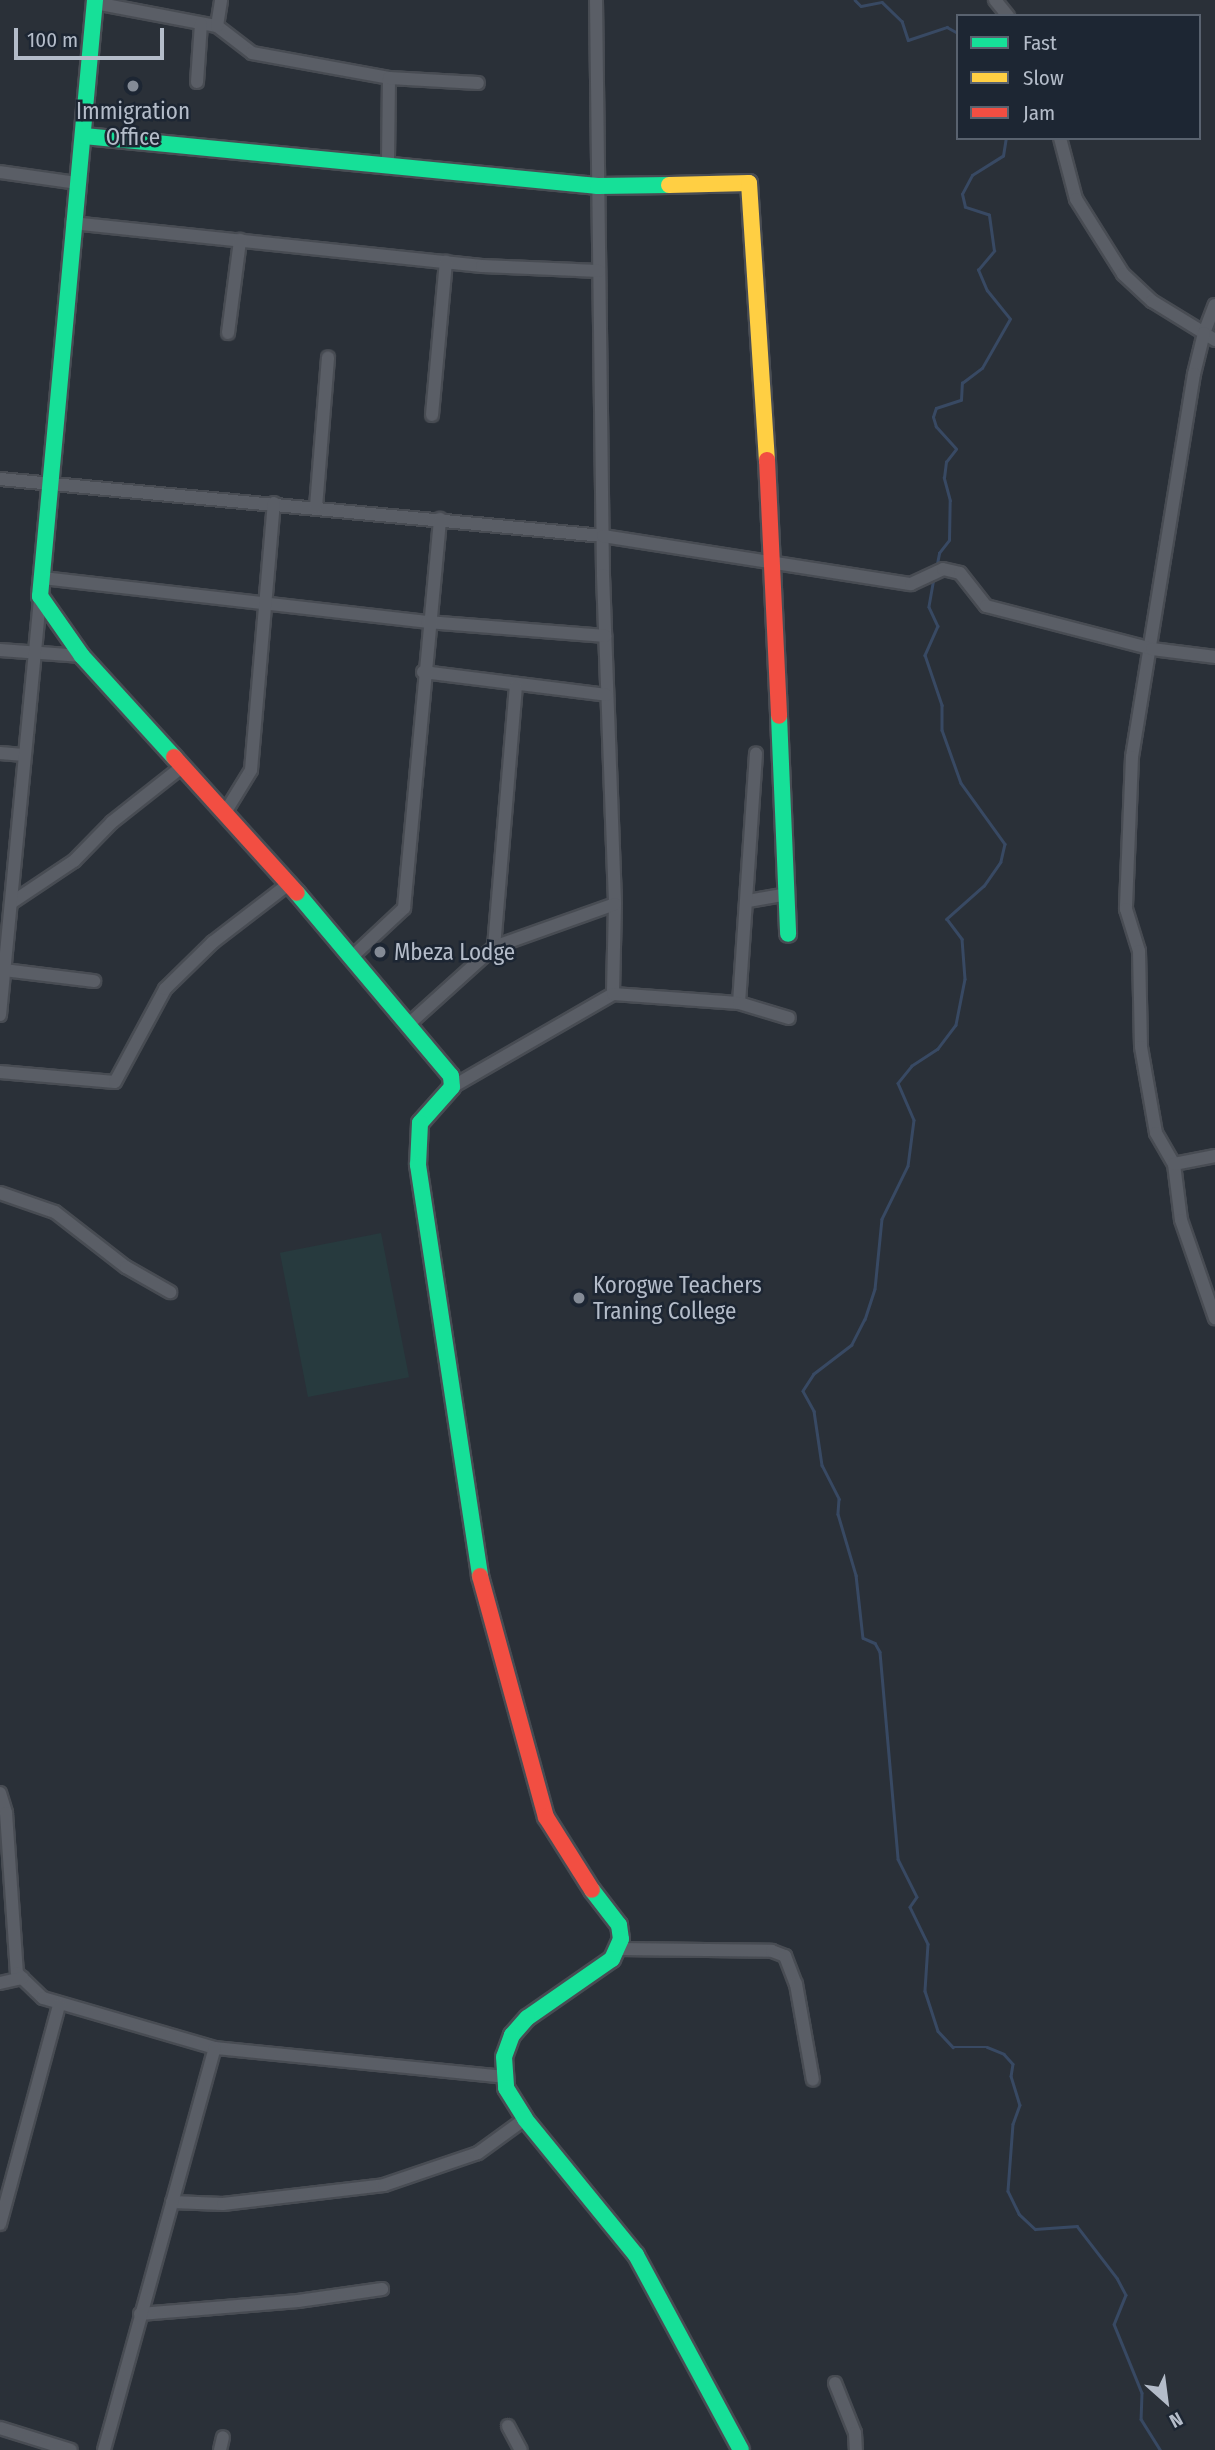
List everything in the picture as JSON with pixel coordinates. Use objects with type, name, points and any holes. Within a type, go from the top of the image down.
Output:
[{"type":"street","points":[[216,26],[221,0]]},
{"type":"street","points":[[596,0],[603,536],[615,904],[612,994]]},
{"type":"street","points":[[995,0],[1006,14]]},
{"type":"street","points":[[0,1015],[42,578],[72,223],[84,136],[95,2],[216,26],[252,52],[389,78],[478,83]]},
{"type":"street","points":[[197,82],[201,24]]},
{"type":"street","points":[[388,164],[389,78]]},
{"type":"street","points":[[84,136],[598,186],[749,183],[773,561],[788,934]]},
{"type":"street","points":[[1061,140],[1076,199],[1124,274],[1152,301],[1210,336]]},
{"type":"street","points":[[0,172],[77,183]]},
{"type":"street","points":[[72,223],[446,262],[599,271]]},
{"type":"street","points":[[228,333],[240,240]]},
{"type":"street","points":[[432,415],[446,262]]},
{"type":"street","points":[[1215,304],[1210,336],[1194,374],[1152,649],[1132,757],[1126,909],[1139,951],[1141,1047],[1156,1133],[1174,1164],[1181,1220],[1215,1318]]},
{"type":"street","points":[[316,507],[328,357]]},
{"type":"street","points":[[0,478],[603,536],[911,584],[943,569],[960,573],[986,606],[1152,649],[1215,657]]},
{"type":"street","points":[[226,811],[251,770],[274,503]]},
{"type":"street","points":[[354,955],[404,908],[423,672],[440,519]]},
{"type":"street","points":[[42,578],[428,622],[606,636]]},
{"type":"street","points":[[40,596],[82,656],[226,811],[354,955],[446,1067],[452,1087]]},
{"type":"street","points":[[0,650],[82,656]]},
{"type":"street","points":[[423,672],[516,686],[607,695]]},
{"type":"street","points":[[494,947],[516,686]]},
{"type":"street","points":[[0,754],[24,755]]},
{"type":"street","points":[[739,1003],[756,754]]},
{"type":"street","points":[[11,903],[74,862],[112,822],[183,766]]},
{"type":"street","points":[[0,1072],[115,1083],[165,989],[213,942],[290,883]]},
{"type":"street","points":[[748,901],[786,894]]},
{"type":"street","points":[[410,1023],[494,947],[615,904]]},
{"type":"street","points":[[4,970],[94,981]]},
{"type":"street","points":[[741,2450],[636,2255],[525,2119],[506,2088],[504,2057],[512,2035],[527,2018],[612,1959],[619,1949],[619,1925],[573,1864],[546,1817],[483,1598],[454,1380],[418,1165],[420,1122],[452,1087],[612,994],[739,1003],[789,1018]]},
{"type":"street","points":[[1174,1164],[1215,1156]]},
{"type":"street","points":[[0,1193],[55,1212],[126,1267],[170,1292]]},
{"type":"street","points":[[0,1793],[6,1813],[17,1973],[43,1998],[58,2005],[215,2048],[504,2077]]},
{"type":"street","points":[[619,1949],[772,1951],[785,1956],[796,1984],[813,2080]]},
{"type":"street","points":[[0,1983],[22,1978]]},
{"type":"street","points":[[0,2224],[58,2005]]},
{"type":"street","points":[[104,2450],[215,2048]]},
{"type":"street","points":[[172,2202],[223,2204],[384,2185],[478,2153],[525,2119]]},
{"type":"street","points":[[140,2314],[298,2301],[382,2289]]},
{"type":"street","points":[[835,2383],[855,2433],[856,2450]]},
{"type":"street","points":[[508,2426],[521,2450]]},
{"type":"street","points":[[0,2428],[71,2450]]},
{"type":"street","points":[[220,2450],[223,2437]]},
{"type":"green space","points":[[381,1233],[409,1377],[308,1397],[280,1253]]},
{"type":"waterway","points":[[855,0],[861,6],[882,2],[902,21],[908,40],[947,27],[956,32]]},
{"type":"waterway","points":[[936,569],[939,553],[949,540],[950,501],[944,478],[946,462],[956,449],[936,427],[933,417],[936,408],[961,400],[962,383],[982,368],[1010,319],[987,291],[978,270],[994,251],[989,215],[965,207],[962,194],[972,175],[1003,156],[1006,140]]},
{"type":"waterway","points":[[934,578],[929,607],[938,626],[925,655],[942,705],[942,730],[961,783],[1005,844],[1001,862],[984,886],[947,919],[962,939],[965,979],[956,1025],[938,1049],[912,1066],[898,1083],[914,1120],[908,1166],[882,1219],[875,1289],[865,1319],[852,1345],[814,1374],[803,1391],[814,1411],[822,1465],[839,1499],[838,1514],[856,1575],[863,1638],[875,1643],[880,1652],[898,1859],[917,1897],[910,1907],[928,1944],[925,1991],[938,2031],[953,2047],[987,2047],[1004,2054],[1013,2064],[1011,2076],[1020,2105],[1013,2124],[1008,2191],[1019,2214],[1035,2229],[1077,2226],[1117,2278],[1126,2295],[1114,2324],[1142,2393],[1141,2419],[1160,2450]]},
{"type":"traffic: fast","points":[[95,0],[40,596],[82,656],[174,757]]},
{"type":"traffic: fast","points":[[84,136],[598,186],[669,185]]},
{"type":"traffic: fast","points":[[779,716],[788,934]]},
{"type":"traffic: fast","points":[[297,893],[451,1076],[452,1087],[420,1123],[418,1165],[480,1576]]},
{"type":"traffic: fast","points":[[592,1890],[619,1925],[621,1939],[612,1959],[527,2018],[512,2035],[504,2057],[506,2088],[525,2119],[636,2255],[741,2450]]},
{"type":"traffic: slow","points":[[669,185],[749,183],[767,460]]},
{"type":"traffic: jam","points":[[767,460],[779,716]]},
{"type":"traffic: jam","points":[[174,757],[297,893]]},
{"type":"traffic: jam","points":[[480,1576],[546,1817],[592,1890]]},
{"type":"place","name":"Immigration Office","points":[[133,86]]},
{"type":"place","name":"Mbeza Lodge","points":[[380,952]]},
{"type":"place","name":"Korogwe Teachers Traning College","points":[[579,1298]]}]
